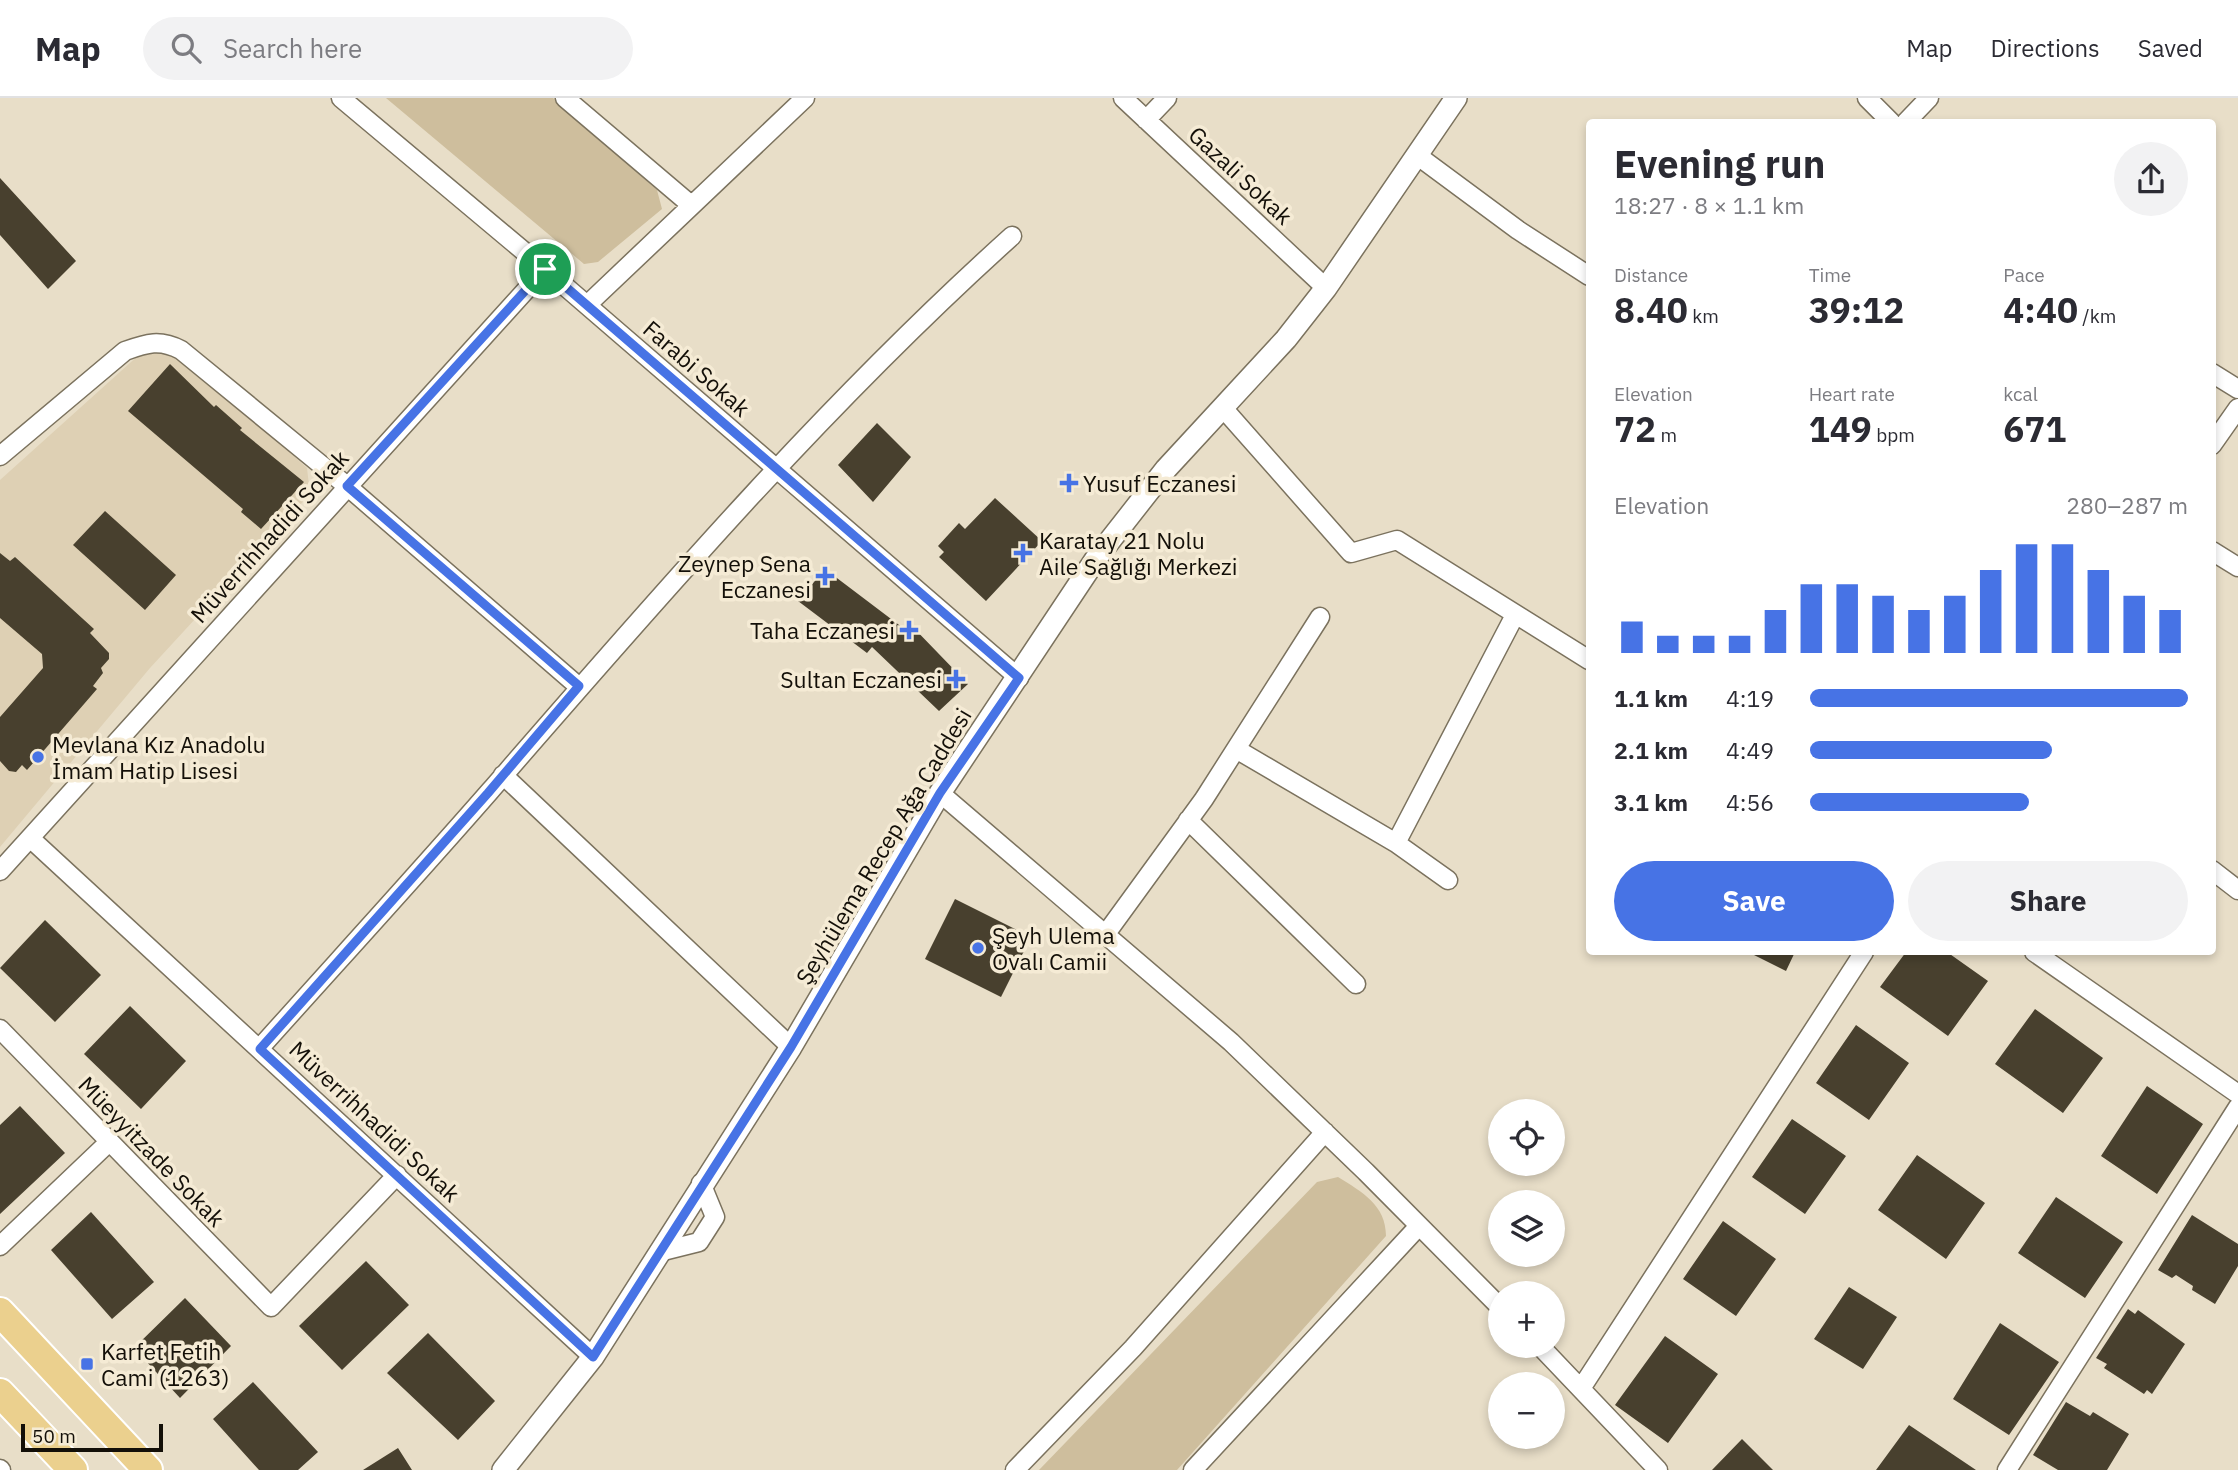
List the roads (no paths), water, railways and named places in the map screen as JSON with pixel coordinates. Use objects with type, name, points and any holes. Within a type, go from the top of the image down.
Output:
[{"type":"main road","points":[[0,1312],[148,1470]]},
{"type":"main road","points":[[0,1393],[74,1470]]},
{"type":"street","name":"Farabi Sokak","points":[[341,98],[545,269],[1019,678]]},
{"type":"street","points":[[565,98],[691,205]]},
{"type":"street","points":[[587,306],[806,98]]},
{"type":"street","name":"Gazali Sokak","points":[[1123,98],[1326,288]]},
{"type":"street","points":[[1146,120],[1167,98]]},
{"type":"street","name":"Şeyhülema Recep Ağa Caddesi","points":[[503,1470],[593,1357],[701,1183],[791,1047],[940,793],[1097,557],[1130,513],[1286,339],[1326,288],[1456,98]]},
{"type":"street","points":[[1867,98],[1888,119]]},
{"type":"street","points":[[1909,119],[1930,98]]},
{"type":"street","points":[[1418,156],[1518,230],[1586,274]]},
{"type":"street","points":[[260,1049],[579,686],[778,469],[945,296],[1012,236]]},
{"type":"street","name":"Müverrihhadidi Sokak","points":[[0,871],[545,269]]},
{"type":"street","points":[[0,456],[125,351],[150,342],[166,342],[181,351],[347,486],[579,686]]},
{"type":"street","points":[[2216,375],[2238,389]]},
{"type":"street","points":[[1223,408],[1351,554],[1397,540],[1586,658]]},
{"type":"street","points":[[2216,439],[2238,408]]},
{"type":"street","points":[[2216,553],[2238,567]]},
{"type":"street","points":[[1396,842],[1514,615]]},
{"type":"street","points":[[1105,935],[1188,820],[1320,617]]},
{"type":"street","points":[[1236,749],[1396,842],[1448,880]]},
{"type":"street","points":[[503,775],[791,1047]]},
{"type":"street","points":[[940,793],[1231,1042],[1488,1295]]},
{"type":"street","points":[[1188,820],[1356,984]]},
{"type":"street","name":"Müverrihhadidi Sokak","points":[[30,838],[593,1357]]},
{"type":"street","points":[[2216,873],[2238,890]]},
{"type":"street","points":[[1582,1387],[1862,955]]},
{"type":"street","points":[[2038,955],[2238,1094]]},
{"type":"street","name":"Müeyyitzade Sokak","points":[[0,1029],[108,1143],[271,1307],[397,1175]]},
{"type":"street","points":[[2007,1470],[2238,1107]]},
{"type":"street","points":[[1015,1470],[1133,1348],[1325,1132]]},
{"type":"street","points":[[0,1246],[108,1143]]},
{"type":"street","points":[[659,1252],[699,1242],[715,1217],[701,1183]]},
{"type":"street","points":[[1193,1470],[1418,1227]]},
{"type":"street","points":[[1552,1358],[1658,1470]]},
{"type":"place","name":"Yusuf Eczanesi","points":[[1069,483]]},
{"type":"place","name":"Karatay 21 Nolu Aile Sağlığı Merkezi","points":[[1023,553]]},
{"type":"place","name":"Zeynep Sena Eczanesi","points":[[825,576]]},
{"type":"place","name":"Taha Eczanesi","points":[[909,630]]},
{"type":"place","name":"Sultan Eczanesi","points":[[956,679]]},
{"type":"place","name":"Mevlana Kız Anadolu İmam Hatip Lisesi","points":[[38,757]]},
{"type":"place","name":"Şeyh Ulema Ovalı Camii","points":[[978,948]]},
{"type":"place","name":"Karfet Fetih Cami (1263)","points":[[87,1364]]}]
